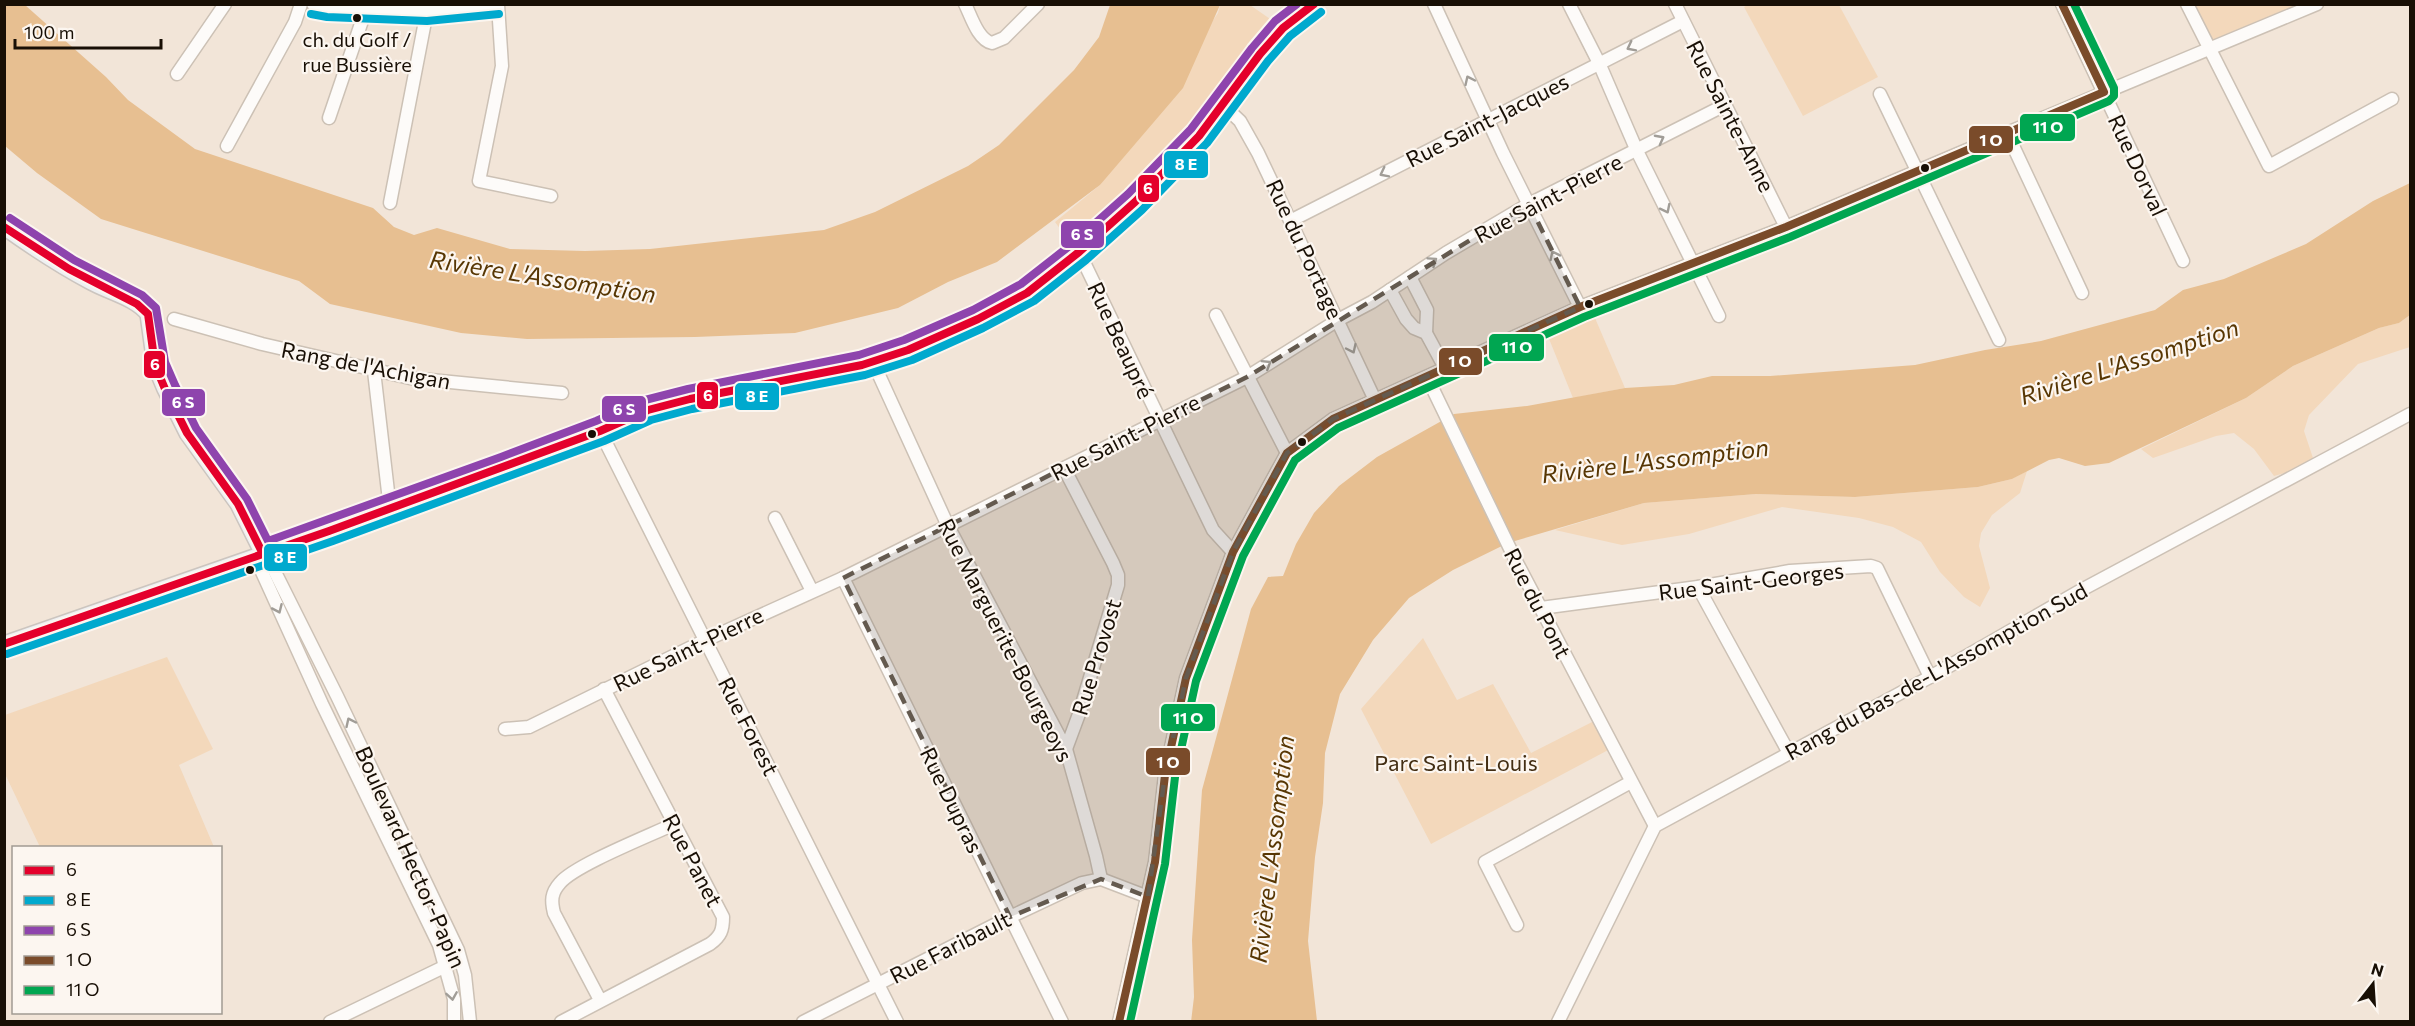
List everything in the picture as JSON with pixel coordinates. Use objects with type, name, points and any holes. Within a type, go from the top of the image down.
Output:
[{"type":"main road","points":[[4,644],[390,509],[600,431],[648,410],[690,399],[825,374],[873,362],[936,338],[1012,301],[1027,293],[1079,252],[1135,202],[1199,135],[1282,28],[1315,4]]},
{"type":"main road","name":"Boulevard Hector-Papin","points":[[4,227],[66,268],[145,309],[149,318],[155,365],[165,389],[187,433],[232,495],[263,554]]},
{"type":"main road","points":[[248,525],[269,542],[287,546]]},
{"type":"main road","points":[[229,566],[246,548],[249,536],[248,525]]},
{"type":"street","points":[[177,74],[225,4]]},
{"type":"street","points":[[227,146],[295,22],[301,4]]},
{"type":"street","points":[[314,4],[427,11],[498,5],[502,66],[479,181],[551,196]]},
{"type":"street","points":[[965,4],[986,42],[992,44],[1004,38],[1038,4]]},
{"type":"street","points":[[1434,4],[1580,307]]},
{"type":"street","points":[[1569,4],[1599,63],[1637,151],[1719,316]]},
{"type":"street","name":"Rue Sainte-Anne","points":[[1675,4],[1786,227]]},
{"type":"street","name":"Rue Dorval","points":[[2062,4],[2183,261]]},
{"type":"street","points":[[2187,4],[2269,166],[2392,99]]},
{"type":"street","points":[[2278,22],[2295,4]]},
{"type":"street","points":[[1119,1022],[1148,897],[1159,833],[1165,774],[1186,678],[1233,552],[1287,453],[1333,419],[1580,307],[1786,227],[2318,4]]},
{"type":"street","points":[[329,118],[366,9]]},
{"type":"street","points":[[390,203],[427,11]]},
{"type":"street","name":"Rue Saint-Jacques","points":[[1292,220],[1683,21]]},
{"type":"street","points":[[1880,94],[1999,340]]},
{"type":"street","name":"Rue du Portage","points":[[1223,105],[1240,122],[1292,220],[1376,400]]},
{"type":"street","name":"Rue Saint-Pierre","points":[[506,729],[529,727],[706,640],[843,579],[1247,377],[1390,290],[1446,252],[1529,204],[1725,105]]},
{"type":"street","points":[[2007,133],[2082,293]]},
{"type":"street","name":"Rue Beaupré","points":[[1079,252],[1213,530],[1233,552]]},
{"type":"street","points":[[1410,277],[1427,310],[1426,333],[1445,368]]},
{"type":"street","points":[[1390,290],[1406,319],[1414,328],[1426,333]]},
{"type":"street","points":[[1216,315],[1287,453]]},
{"type":"street","name":"Rang de l'Achigan","points":[[174,319],[262,344],[410,378],[562,393]]},
{"type":"street","name":"Rue Marguerite-Bourgeoys","points":[[873,362],[948,526],[1066,749],[1101,879]]},
{"type":"street","points":[[374,371],[390,509]]},
{"type":"street","name":"Rue du Pont","points":[[1427,376],[1434,396],[1516,561],[1655,826]]},
{"type":"street","name":"Rang du Bas-de-L'Assomption Sud","points":[[1655,826],[1930,677],[2085,588],[2410,414]]},
{"type":"street","name":"Rue Forest","points":[[600,431],[897,1022]]},
{"type":"street","name":"Rue Provost","points":[[1064,468],[1118,575],[1118,585],[1079,714],[1066,749]]},
{"type":"street","points":[[775,518],[813,591]]},
{"type":"street","name":"Boulevard Hector-Papin","points":[[263,554],[272,566],[337,696],[461,960],[470,1002],[470,1022]]},
{"type":"street","name":"Boulevard Hector-Papin","points":[[263,554],[261,570],[321,704],[439,945],[454,999],[454,1022]]},
{"type":"street","name":"Rue Saint-Georges","points":[[1541,608],[1698,587],[1791,571],[1876,568],[1930,677]]},
{"type":"street","name":"Rue Dupras","points":[[843,579],[1062,1022]]},
{"type":"street","points":[[1698,587],[1789,753]]},
{"type":"street","name":"Rue Panet","points":[[561,1022],[711,944],[720,936],[723,917],[604,689]]},
{"type":"street","points":[[321,704],[337,696]]},
{"type":"street","points":[[1517,925],[1485,862],[1631,782]]},
{"type":"street","points":[[600,1000],[554,913],[552,895],[558,884],[573,872],[674,824]]},
{"type":"street","points":[[1558,1022],[1655,826]]},
{"type":"street","points":[[1101,879],[1148,897]]},
{"type":"street","name":"Rue Faribault","points":[[803,1022],[1010,917],[1082,883],[1101,879]]},
{"type":"street","points":[[330,1022],[345,1018],[446,964],[461,960]]},
{"type":"highlighted area","points":[[1529,204],[1580,307],[1333,419],[1287,453],[1233,552],[1186,678],[1165,775],[1148,897],[1101,879],[1010,917],[843,578],[1247,377]]},
{"type":"green space","points":[[1749,4],[1839,5],[1878,77],[1803,116],[1744,7]]},
{"type":"green space","points":[[1220,5],[1250,5],[1283,28],[1223,105],[1078,253],[1055,222],[1100,185],[1218,13]]},
{"type":"green space","points":[[2187,5],[2317,5],[2211,50]]},
{"type":"green space","points":[[1589,304],[1625,388],[1573,398],[1543,324]]},
{"type":"green space","points":[[2410,315],[2410,347],[2358,364],[2309,415],[2304,431],[2315,464],[2274,476],[2254,449],[2234,433],[2216,436],[2153,458],[2141,449],[2246,398],[2293,366],[2379,328],[2399,323]]},
{"type":"green space","points":[[2027,471],[2020,493],[1992,515],[1981,533],[1979,546],[1990,588],[1980,607],[1964,597],[1940,572],[1921,542],[1893,527],[1859,518],[1782,507],[1689,534],[1622,545],[1555,530],[1644,503],[1756,494],[1855,497],[1978,487],[2012,479]]},
{"type":"green space","name":"Parc Saint-Louis","points":[[1423,638],[1457,700],[1493,684],[1531,753],[1598,719],[1612,748],[1431,844],[1361,709]]},
{"type":"green space","points":[[167,657],[213,749],[179,765],[214,846],[40,846],[5,774],[5,715]]},
{"type":"water","name":"Rivière L'Assomption","points":[[4,5],[25,5],[106,77],[128,100],[195,149],[373,208],[394,227],[414,235],[437,228],[510,249],[585,251],[650,249],[824,230],[875,212],[968,166],[999,145],[1074,70],[1099,37],[1110,5],[1220,5],[1183,88],[1100,185],[997,262],[948,282],[898,308],[795,333],[527,339],[461,333],[330,304],[299,281],[101,219],[37,173],[5,146]]},
{"type":"water","name":"Rivière L'Assomption","points":[[2410,183],[2410,315],[2399,323],[2379,328],[2293,366],[2246,398],[2109,463],[2085,466],[2059,458],[2049,460],[2012,479],[1978,487],[1855,497],[1756,494],[1644,503],[1508,543],[1453,570],[1409,598],[1373,640],[1340,694],[1325,753],[1323,803],[1315,857],[1308,941],[1317,1021],[1191,1022],[1194,997],[1192,940],[1202,790],[1251,609],[1268,577],[1283,576],[1296,544],[1314,513],[1339,486],[1377,457],[1454,414],[1527,406],[1625,388],[1674,385],[1712,376],[1770,376],[1915,365],[2041,341],[2155,310],[2183,290],[2224,279],[2306,244],[2373,201]]},
{"type":"transit line","points":[[10,218],[74,260],[142,295],[156,308],[165,362],[175,385],[196,428],[247,499],[268,541],[501,457],[645,400],[688,389],[859,355],[904,340],[973,310],[1021,284],[1072,244],[1128,194],[1191,129],[1275,21],[1297,4]]},
{"type":"transit line","name":"6","points":[[4,644],[329,531],[600,431],[648,410],[690,399],[862,365],[908,350],[978,319],[1027,293],[1079,252],[1135,202],[1199,136],[1260,54],[1283,28],[1314,4]]},
{"type":"transit line","points":[[1119,1022],[1155,862],[1165,775],[1186,678],[1233,552],[1287,453],[1333,419],[1580,307],[1786,227],[2104,92],[2062,4]]},
{"type":"transit line","points":[[1130,1022],[1165,864],[1175,777],[1196,681],[1243,556],[1295,460],[1338,428],[1584,317],[1790,237],[2109,101],[2114,96],[2114,88],[2074,4]]},
{"type":"transit line","points":[[7,654],[333,541],[604,441],[651,420],[692,409],[865,375],[912,360],[983,328],[1034,301],[1086,260],[1142,210],[1207,143],[1268,61],[1290,36],[1321,12]]},
{"type":"transit line","points":[[311,14],[327,17],[427,21],[499,14]]},
{"type":"transit line","name":"6","points":[[4,227],[69,269],[137,304],[148,314],[155,365],[165,389],[187,433],[238,504],[263,554]]},
{"type":"place","name":"ch. du Golf / rue Bussière","points":[[357,18]]}]
